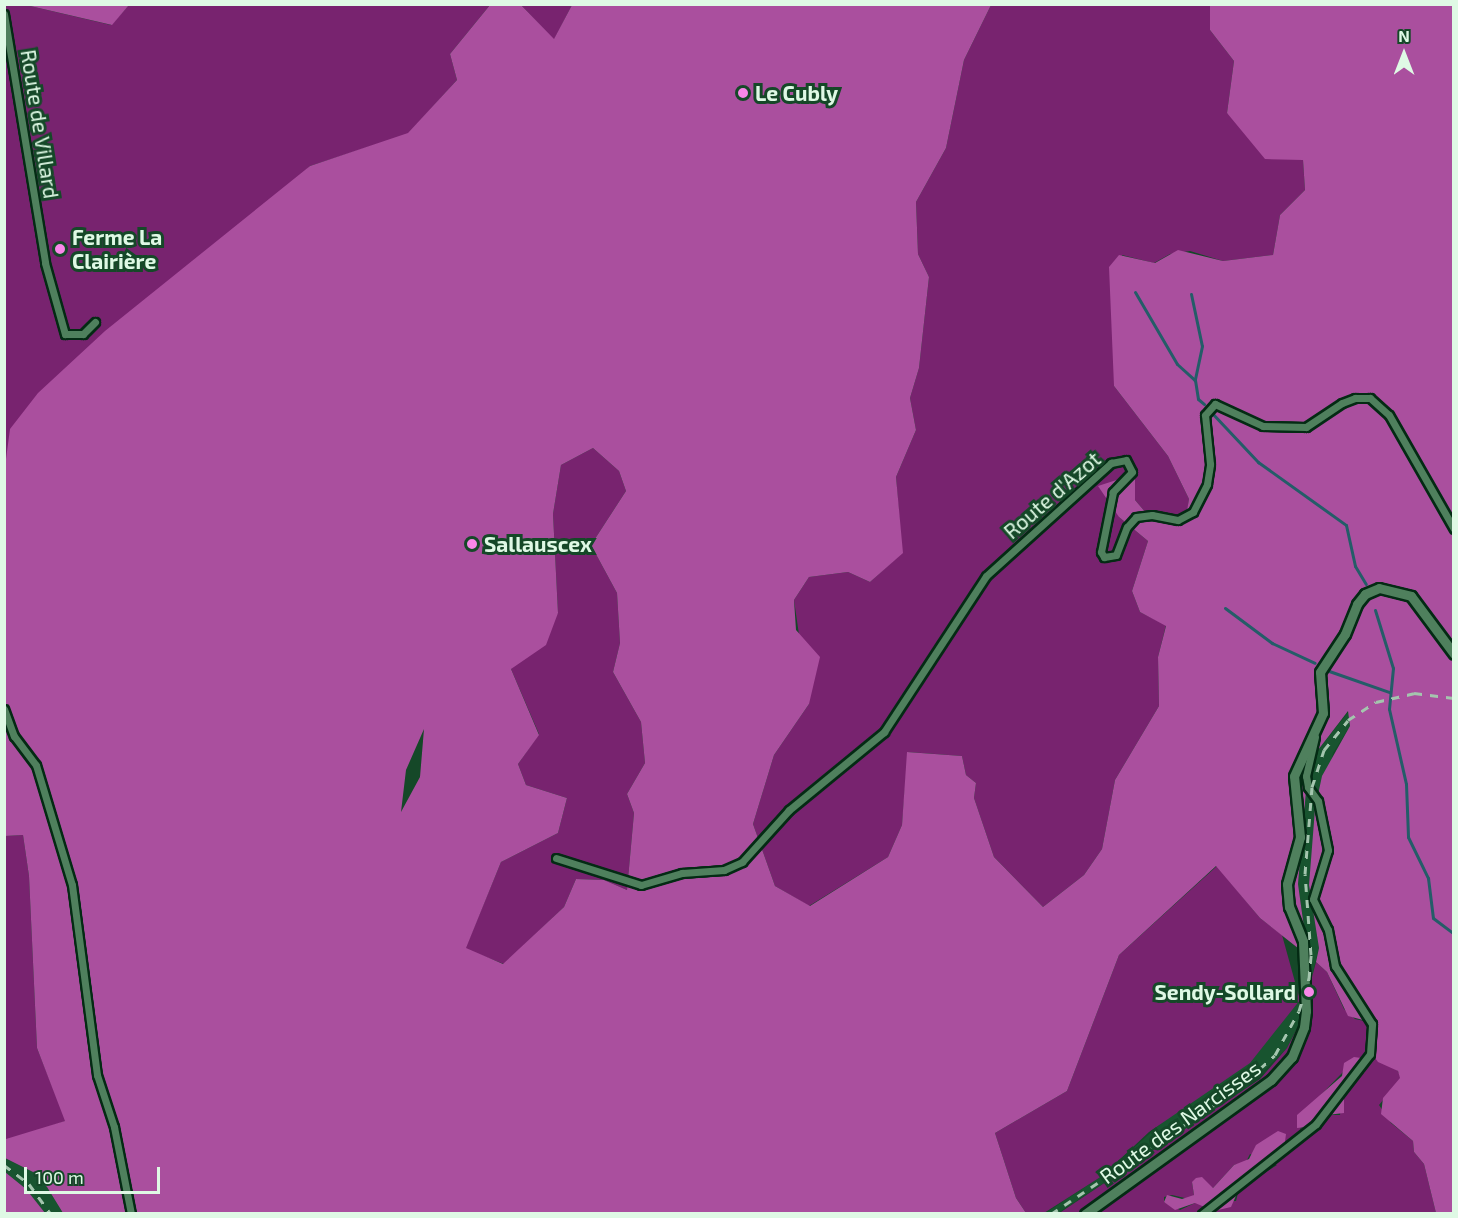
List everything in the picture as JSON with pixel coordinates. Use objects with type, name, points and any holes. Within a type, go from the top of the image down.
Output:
[{"type":"street","name":"Route de Villard","points":[[4,14],[45,263],[65,334],[75,337],[95,322]]},
{"type":"street","name":"Route d'Azot","points":[[556,858],[641,885],[682,873],[724,870],[742,862],[789,810],[884,732],[986,576],[1111,463],[1126,460],[1132,472],[1113,492],[1101,552],[1104,557],[1116,555],[1127,527],[1136,517],[1152,515],[1178,520],[1193,512],[1207,484],[1210,464],[1205,416],[1215,404],[1263,426],[1306,427],[1355,398],[1377,401],[1389,416],[1454,529]]},
{"type":"street","name":"Route des Narcisses","points":[[1085,1214],[1271,1080],[1292,1057],[1304,1027],[1306,1011],[1303,941],[1289,907],[1287,884],[1300,837],[1294,776],[1297,763],[1315,737],[1323,713],[1320,672],[1345,634],[1357,604],[1369,592],[1385,588],[1411,596],[1454,654]]},
{"type":"street","points":[[4,709],[14,736],[36,765],[72,885],[97,1075],[114,1127],[131,1214]]},
{"type":"street","points":[[1202,1214],[1316,1124],[1370,1054],[1372,1024],[1335,966],[1328,930],[1313,899],[1313,888],[1328,850],[1318,801],[1308,787],[1306,776],[1315,737]]},
{"type":"shaded area","points":[[5,5],[26,5],[111,25],[129,5],[490,5],[450,54],[457,80],[408,134],[310,166],[5,474]]},
{"type":"shaded area","points":[[26,5],[129,5],[112,25]]},
{"type":"shaded area","points":[[490,5],[521,5],[554,39],[572,5],[991,5],[964,60],[946,148],[916,202],[918,254],[929,277],[919,368],[910,398],[916,430],[896,477],[903,553],[870,582],[848,572],[809,577],[794,600],[796,630],[820,657],[809,704],[774,755],[753,824],[775,886],[810,906],[888,857],[902,825],[907,752],[962,756],[966,775],[976,783],[974,798],[994,857],[1043,907],[1084,875],[1102,849],[1115,780],[1159,706],[1158,657],[1166,626],[1140,612],[1132,591],[1148,541],[1119,517],[1098,486],[1135,474],[1135,500],[1152,520],[1185,523],[1189,499],[1168,456],[1114,386],[1109,267],[1119,255],[1155,263],[1178,250],[1223,261],[1273,255],[1280,215],[1305,190],[1303,160],[1265,159],[1227,113],[1234,61],[1210,30],[1210,5],[1453,5],[1453,1213],[1436,1213],[1424,1164],[1414,1152],[1413,1141],[1381,1114],[1383,1098],[1400,1078],[1398,1071],[1378,1062],[1373,1055],[1378,1024],[1348,1016],[1327,972],[1316,962],[1319,948],[1309,885],[1315,809],[1322,776],[1350,726],[1348,711],[1318,750],[1306,791],[1298,884],[1308,956],[1260,918],[1216,866],[1119,955],[1067,1091],[995,1133],[1016,1198],[1026,1213],[63,1213],[47,1187],[33,1172],[5,1158],[6,1139],[65,1121],[37,1048],[29,876],[23,835],[5,836],[4,474],[10,429],[38,393],[105,331],[310,166],[408,133],[457,80],[450,54]],"holes":[[[593,448],[619,471],[626,491],[591,545],[617,593],[620,643],[613,672],[641,722],[645,763],[627,794],[634,813],[627,890],[604,880],[576,879],[564,907],[503,964],[466,948],[501,862],[558,833],[567,798],[526,785],[518,764],[539,735],[511,669],[546,645],[558,613],[553,514],[561,465]],[[424,729],[420,777],[401,812],[406,770]]]},
{"type":"shaded area","points":[[521,5],[572,5],[554,40]]},
{"type":"shaded area","points":[[991,5],[1210,5],[1210,30],[1234,61],[1227,113],[1303,160],[1305,190],[1280,215],[1273,255],[1223,261],[1190,251],[1170,254],[1154,263],[1122,255],[1114,386],[1168,456],[1189,499],[1186,523],[1152,520],[1135,500],[1119,517],[1148,541],[1132,591],[1140,612],[1166,625],[1158,657],[1159,706],[1115,780],[1102,849],[1084,875],[1043,907],[994,857],[974,798],[976,783],[966,775],[962,756],[908,752],[902,825],[888,857],[809,906],[775,886],[753,824],[774,755],[809,704],[794,600],[809,577],[848,572],[870,582],[902,553],[896,477],[916,430],[910,398],[919,368],[929,277],[918,254],[916,202],[946,148],[964,60]]},
{"type":"shaded area","points":[[593,448],[619,471],[626,491],[591,545],[617,593],[620,643],[613,672],[641,722],[645,763],[627,794],[634,813],[627,890],[604,880],[576,879],[564,907],[504,964],[465,949],[501,862],[558,833],[567,798],[526,785],[518,764],[539,734],[511,669],[558,613],[553,514],[561,465]]},
{"type":"shaded area","points":[[1349,711],[1350,726],[1333,753],[1315,835],[1309,885],[1319,948],[1300,1023],[1287,1048],[1241,1093],[1058,1213],[1044,1214],[1102,1176],[1300,1000],[1308,956],[1298,884],[1305,791],[1318,750]]},
{"type":"shaded area","points":[[23,835],[29,876],[37,1048],[66,1121],[5,1141],[5,836]]},
{"type":"shaded area","points":[[1217,866],[1260,918],[1282,935],[1300,1000],[1250,1063],[1149,1132],[1102,1176],[1044,1213],[1026,1213],[1016,1198],[995,1133],[1067,1091],[1119,955]]},
{"type":"shaded area","points":[[1316,962],[1327,972],[1344,1009],[1355,1019],[1378,1024],[1374,1055],[1398,1071],[1401,1078],[1379,1105],[1391,1123],[1413,1141],[1414,1152],[1424,1164],[1436,1213],[1058,1214],[1260,1079],[1287,1048],[1300,1023]],"holes":[[[1344,1071],[1359,1078],[1348,1079],[1344,1085],[1340,1115],[1327,1115],[1300,1129],[1312,1104]],[[1250,1154],[1277,1165],[1239,1189],[1236,1201],[1195,1203],[1180,1210],[1164,1202],[1164,1197],[1172,1195],[1189,1199],[1194,1195],[1192,1182],[1213,1188],[1234,1165],[1246,1162]]]},
{"type":"shaded area","points":[[1354,1057],[1361,1058],[1365,1072],[1344,1085],[1344,1113],[1327,1115],[1316,1126],[1297,1128],[1297,1115],[1342,1076],[1344,1063]]},
{"type":"shaded area","points":[[1278,1131],[1286,1134],[1283,1157],[1239,1189],[1231,1207],[1214,1211],[1195,1203],[1175,1210],[1164,1202],[1167,1195],[1182,1199],[1194,1195],[1192,1182],[1196,1178],[1202,1177],[1213,1188],[1234,1165],[1249,1159],[1256,1145]]},
{"type":"shaded area","points":[[4,1158],[33,1172],[47,1187],[63,1213],[45,1213],[26,1189],[5,1172]]},
{"type":"shaded area","points":[[5,1172],[26,1189],[45,1213],[5,1213]]},
{"type":"waterway","points":[[1135,292],[1177,364],[1195,380],[1198,399],[1204,404]]},
{"type":"waterway","points":[[1191,294],[1202,346],[1195,380]]},
{"type":"waterway","points":[[1211,412],[1258,462],[1346,525],[1355,566],[1366,584]]},
{"type":"waterway","points":[[1225,608],[1272,643],[1315,663]]},
{"type":"waterway","points":[[1375,610],[1393,668],[1389,709],[1406,784],[1408,837],[1428,878],[1433,918],[1454,934]]},
{"type":"waterway","points":[[1329,671],[1389,692]]},
{"type":"railway","points":[[1051,1214],[1236,1090],[1275,1055],[1299,1011],[1309,979],[1311,955],[1305,874],[1312,787],[1324,750],[1348,720],[1376,702],[1414,693],[1454,698]]},
{"type":"railway","points":[[4,1165],[29,1184],[51,1214]]},
{"type":"place","name":"Le Cubly","points":[[743,93]]},
{"type":"place","name":"Ferme La Clairière","points":[[60,249]]},
{"type":"place","name":"Sallauscex","points":[[472,544]]},
{"type":"place","name":"Sendy-Sollard","points":[[1309,992]]}]
